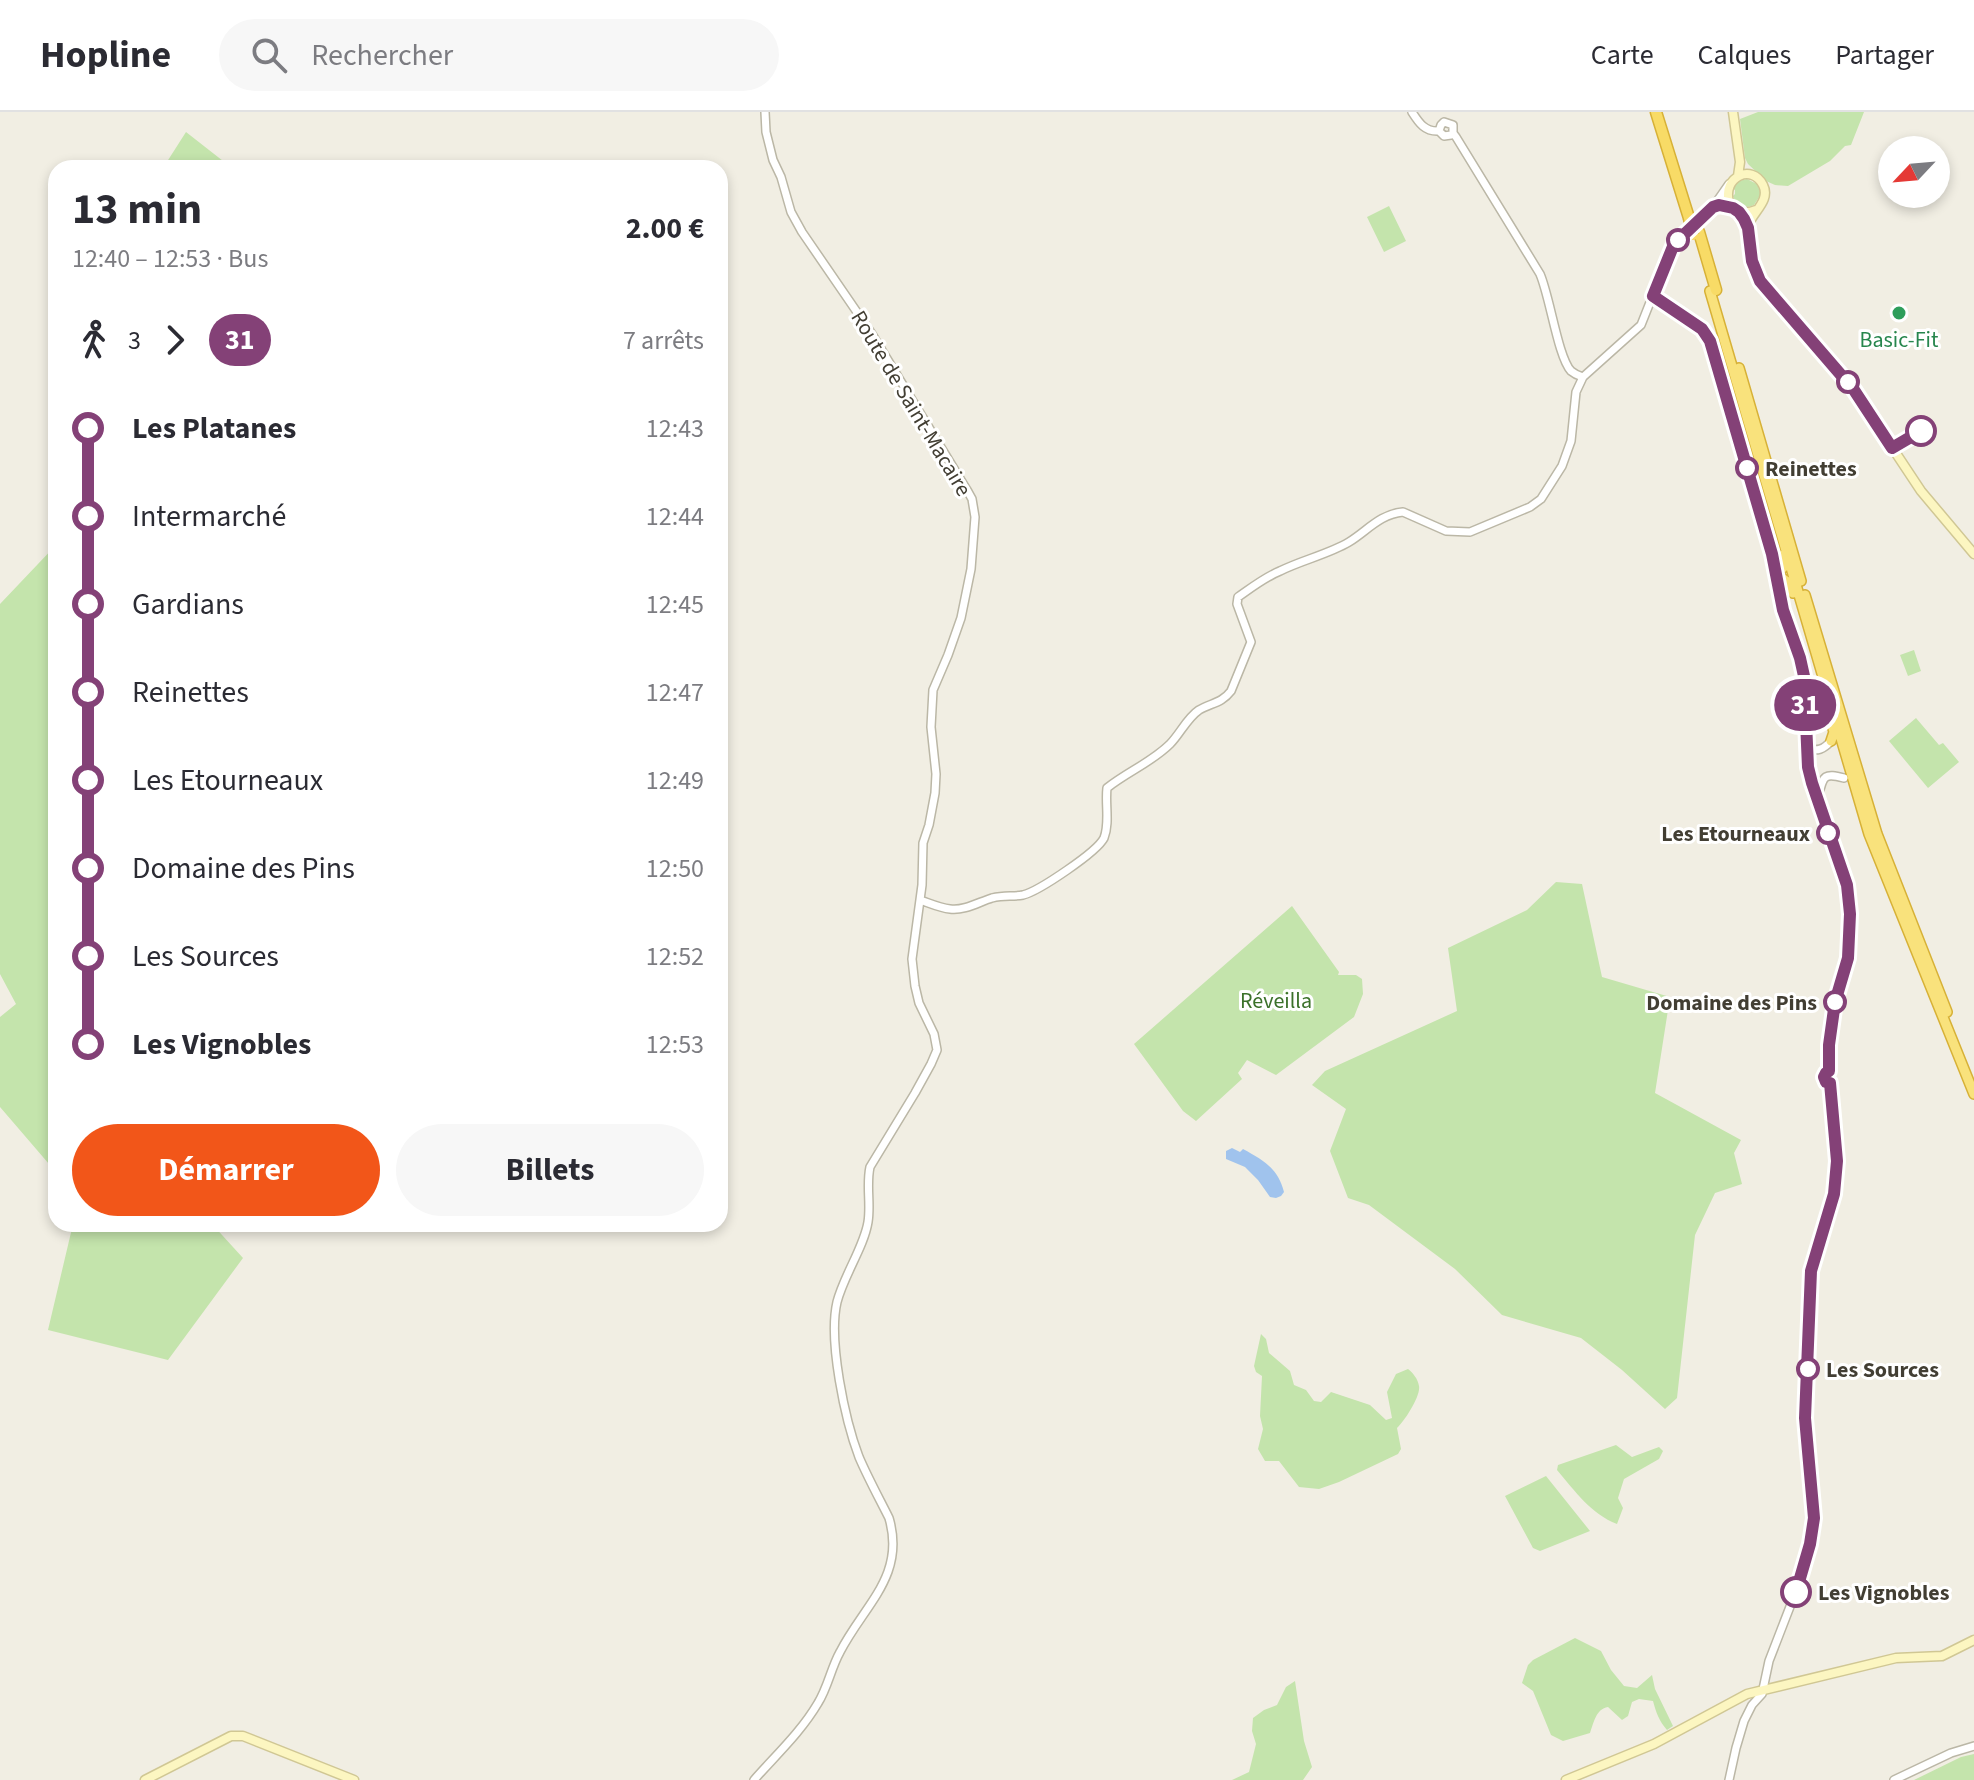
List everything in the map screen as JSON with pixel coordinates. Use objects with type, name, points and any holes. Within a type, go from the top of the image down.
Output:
[{"type":"highway","points":[[1656,112],[1691,216]]},
{"type":"highway","points":[[1663,112],[1713,291],[1877,834],[1974,1078]]},
{"type":"highway","points":[[1713,291],[1869,834],[1974,1094]]},
{"type":"highway","points":[[1768,489],[1785,566],[1776,574],[1791,587],[1821,671]]},
{"type":"highway","points":[[1824,682],[1834,732],[1831,741]]},
{"type":"highway","points":[[1844,778],[1849,783],[1869,834]]},
{"type":"main road","points":[[1733,112],[1740,162],[1738,176]]},
{"type":"main road","points":[[1740,162],[1765,188],[1765,199],[1750,219],[1748,228],[1752,261],[1760,281],[1853,395],[1919,497],[1974,557]]},
{"type":"main road","points":[[1748,228],[1727,195],[1729,184],[1738,176],[1750,175]]},
{"type":"main road","points":[[1736,210],[1749,213],[1756,210]]},
{"type":"main road","points":[[1566,1780],[1654,1744],[1733,1701],[1764,1689],[1896,1658],[1942,1656],[1974,1640]]},
{"type":"main road","points":[[145,1780],[231,1736],[243,1736],[354,1780]]},
{"type":"street","name":"Route de Saint-Macaire","points":[[754,1780],[806,1723],[820,1700],[839,1653],[892,1565],[894,1536],[889,1518],[861,1462],[852,1433],[836,1358],[835,1313],[868,1222],[870,1167],[937,1050],[934,1034],[919,1003],[912,959],[923,843],[935,793],[931,727],[933,690],[961,618],[971,569],[975,517],[972,499],[872,334],[791,212],[773,160],[765,112]]},
{"type":"street","points":[[1412,112],[1424,128],[1439,131],[1441,125],[1448,122],[1453,125],[1453,133],[1540,274],[1563,355],[1572,372],[1583,377]]},
{"type":"street","points":[[920,900],[951,910],[1004,895],[1021,895],[1050,882],[1096,848],[1104,838],[1107,788],[1161,752],[1197,711],[1219,703],[1231,691],[1251,642],[1237,604],[1238,597],[1277,572],[1350,541],[1395,513],[1403,512],[1446,531],[1470,532],[1530,507],[1541,499],[1562,466],[1571,441],[1576,392],[1583,377],[1641,325],[1674,244],[1713,207],[1729,184]]},
{"type":"street","points":[[1713,207],[1724,205],[1736,210]]},
{"type":"street","points":[[1653,296],[1702,329],[1710,341],[1804,676],[1808,767],[1847,885],[1850,914],[1848,958],[1835,1002],[1829,1045],[1829,1071],[1836,1078],[1830,1083],[1837,1161],[1834,1194],[1811,1271],[1805,1418],[1814,1518],[1798,1586],[1769,1661],[1762,1694],[1747,1712],[1729,1780]]},
{"type":"street","points":[[1807,749],[1816,751],[1825,748],[1831,741]]},
{"type":"street","points":[[1816,796],[1821,780],[1826,776],[1844,778]]},
{"type":"street","points":[[1894,1780],[1951,1753],[1974,1746]]},
{"type":"green space","points":[[1758,112],[1864,112],[1851,145],[1845,146],[1830,161],[1788,186],[1766,181],[1745,158],[1740,119]]},
{"type":"green space","points":[[186,132],[222,160],[168,160]]},
{"type":"green space","points":[[1747,179],[1757,184],[1761,194],[1754,205],[1744,207],[1735,200],[1735,190],[1732,188],[1739,181]]},
{"type":"green space","points":[[1389,206],[1406,241],[1384,252],[1367,217]]},
{"type":"green space","points":[[48,553],[48,1163],[0,1107],[0,1017],[16,1004],[0,974],[0,604]]},
{"type":"green space","points":[[1914,650],[1921,671],[1908,676],[1900,655]]},
{"type":"green space","points":[[1916,718],[1939,745],[1943,743],[1959,762],[1928,788],[1889,741]]},
{"type":"green space","points":[[1556,882],[1582,884],[1602,977],[1670,997],[1655,1093],[1741,1140],[1734,1153],[1742,1184],[1715,1193],[1695,1235],[1677,1398],[1665,1409],[1581,1338],[1502,1315],[1455,1269],[1369,1205],[1348,1198],[1330,1151],[1346,1109],[1312,1085],[1325,1071],[1457,1011],[1448,948],[1527,910]]},
{"type":"green space","name":"Réveilla","points":[[1292,906],[1339,972],[1338,975],[1356,975],[1362,979],[1363,994],[1354,1017],[1276,1075],[1247,1060],[1238,1073],[1242,1079],[1196,1121],[1183,1111],[1134,1044]]},
{"type":"green space","points":[[71,1232],[219,1232],[243,1258],[168,1360],[48,1330]]},
{"type":"green space","points":[[1261,1334],[1266,1339],[1269,1353],[1290,1371],[1294,1385],[1306,1390],[1314,1401],[1321,1402],[1331,1392],[1370,1405],[1386,1420],[1392,1418],[1387,1392],[1396,1374],[1408,1369],[1418,1381],[1419,1390],[1397,1428],[1401,1449],[1398,1454],[1319,1489],[1299,1487],[1279,1461],[1265,1461],[1258,1449],[1263,1429],[1260,1416],[1262,1376],[1254,1366]]},
{"type":"green space","points":[[1616,1445],[1632,1457],[1659,1447],[1663,1451],[1659,1459],[1624,1479],[1618,1498],[1623,1508],[1617,1524],[1591,1508],[1557,1470],[1558,1465]]},
{"type":"green space","points":[[1546,1476],[1590,1531],[1540,1551],[1533,1548],[1505,1496]]},
{"type":"green space","points":[[1575,1638],[1601,1651],[1624,1686],[1637,1688],[1652,1675],[1655,1689],[1673,1726],[1667,1730],[1664,1727],[1653,1701],[1639,1699],[1632,1702],[1628,1716],[1622,1720],[1608,1707],[1598,1713],[1590,1733],[1563,1741],[1551,1735],[1533,1691],[1522,1683],[1533,1660]]},
{"type":"green space","points":[[1295,1681],[1304,1741],[1312,1767],[1303,1780],[1232,1780],[1249,1772],[1256,1744],[1252,1731],[1253,1718],[1277,1705],[1286,1687]]},
{"type":"green space","points":[[1974,1754],[1974,1780],[1914,1780],[1961,1757]]},
{"type":"water","points":[[1232,1148],[1240,1152],[1243,1149],[1269,1166],[1281,1184],[1284,1192],[1281,1196],[1270,1197],[1245,1167],[1226,1159],[1226,1151]]},
{"type":"bus line","name":"31","points":[[1796,1592],[1814,1518],[1805,1433],[1811,1271],[1834,1194],[1837,1161],[1830,1083],[1824,1077],[1829,1071],[1835,1002],[1848,958],[1850,914],[1847,885],[1808,767],[1804,676],[1800,658],[1783,610],[1772,554],[1710,341],[1702,329],[1653,296],[1674,244],[1713,207],[1727,205],[1739,212],[1748,228],[1752,261],[1760,281],[1854,390],[1892,448],[1921,431]]},
{"type":"place","name":"Basic-Fit","points":[[1899,313]]},
{"type":"place","name":"Reinettes","points":[[1747,468]]},
{"type":"place","name":"Les Etourneaux","points":[[1828,833]]},
{"type":"place","name":"Domaine des Pins","points":[[1835,1002]]},
{"type":"place","name":"Les Sources","points":[[1808,1369]]},
{"type":"place","name":"Les Vignobles","points":[[1796,1592]]}]
